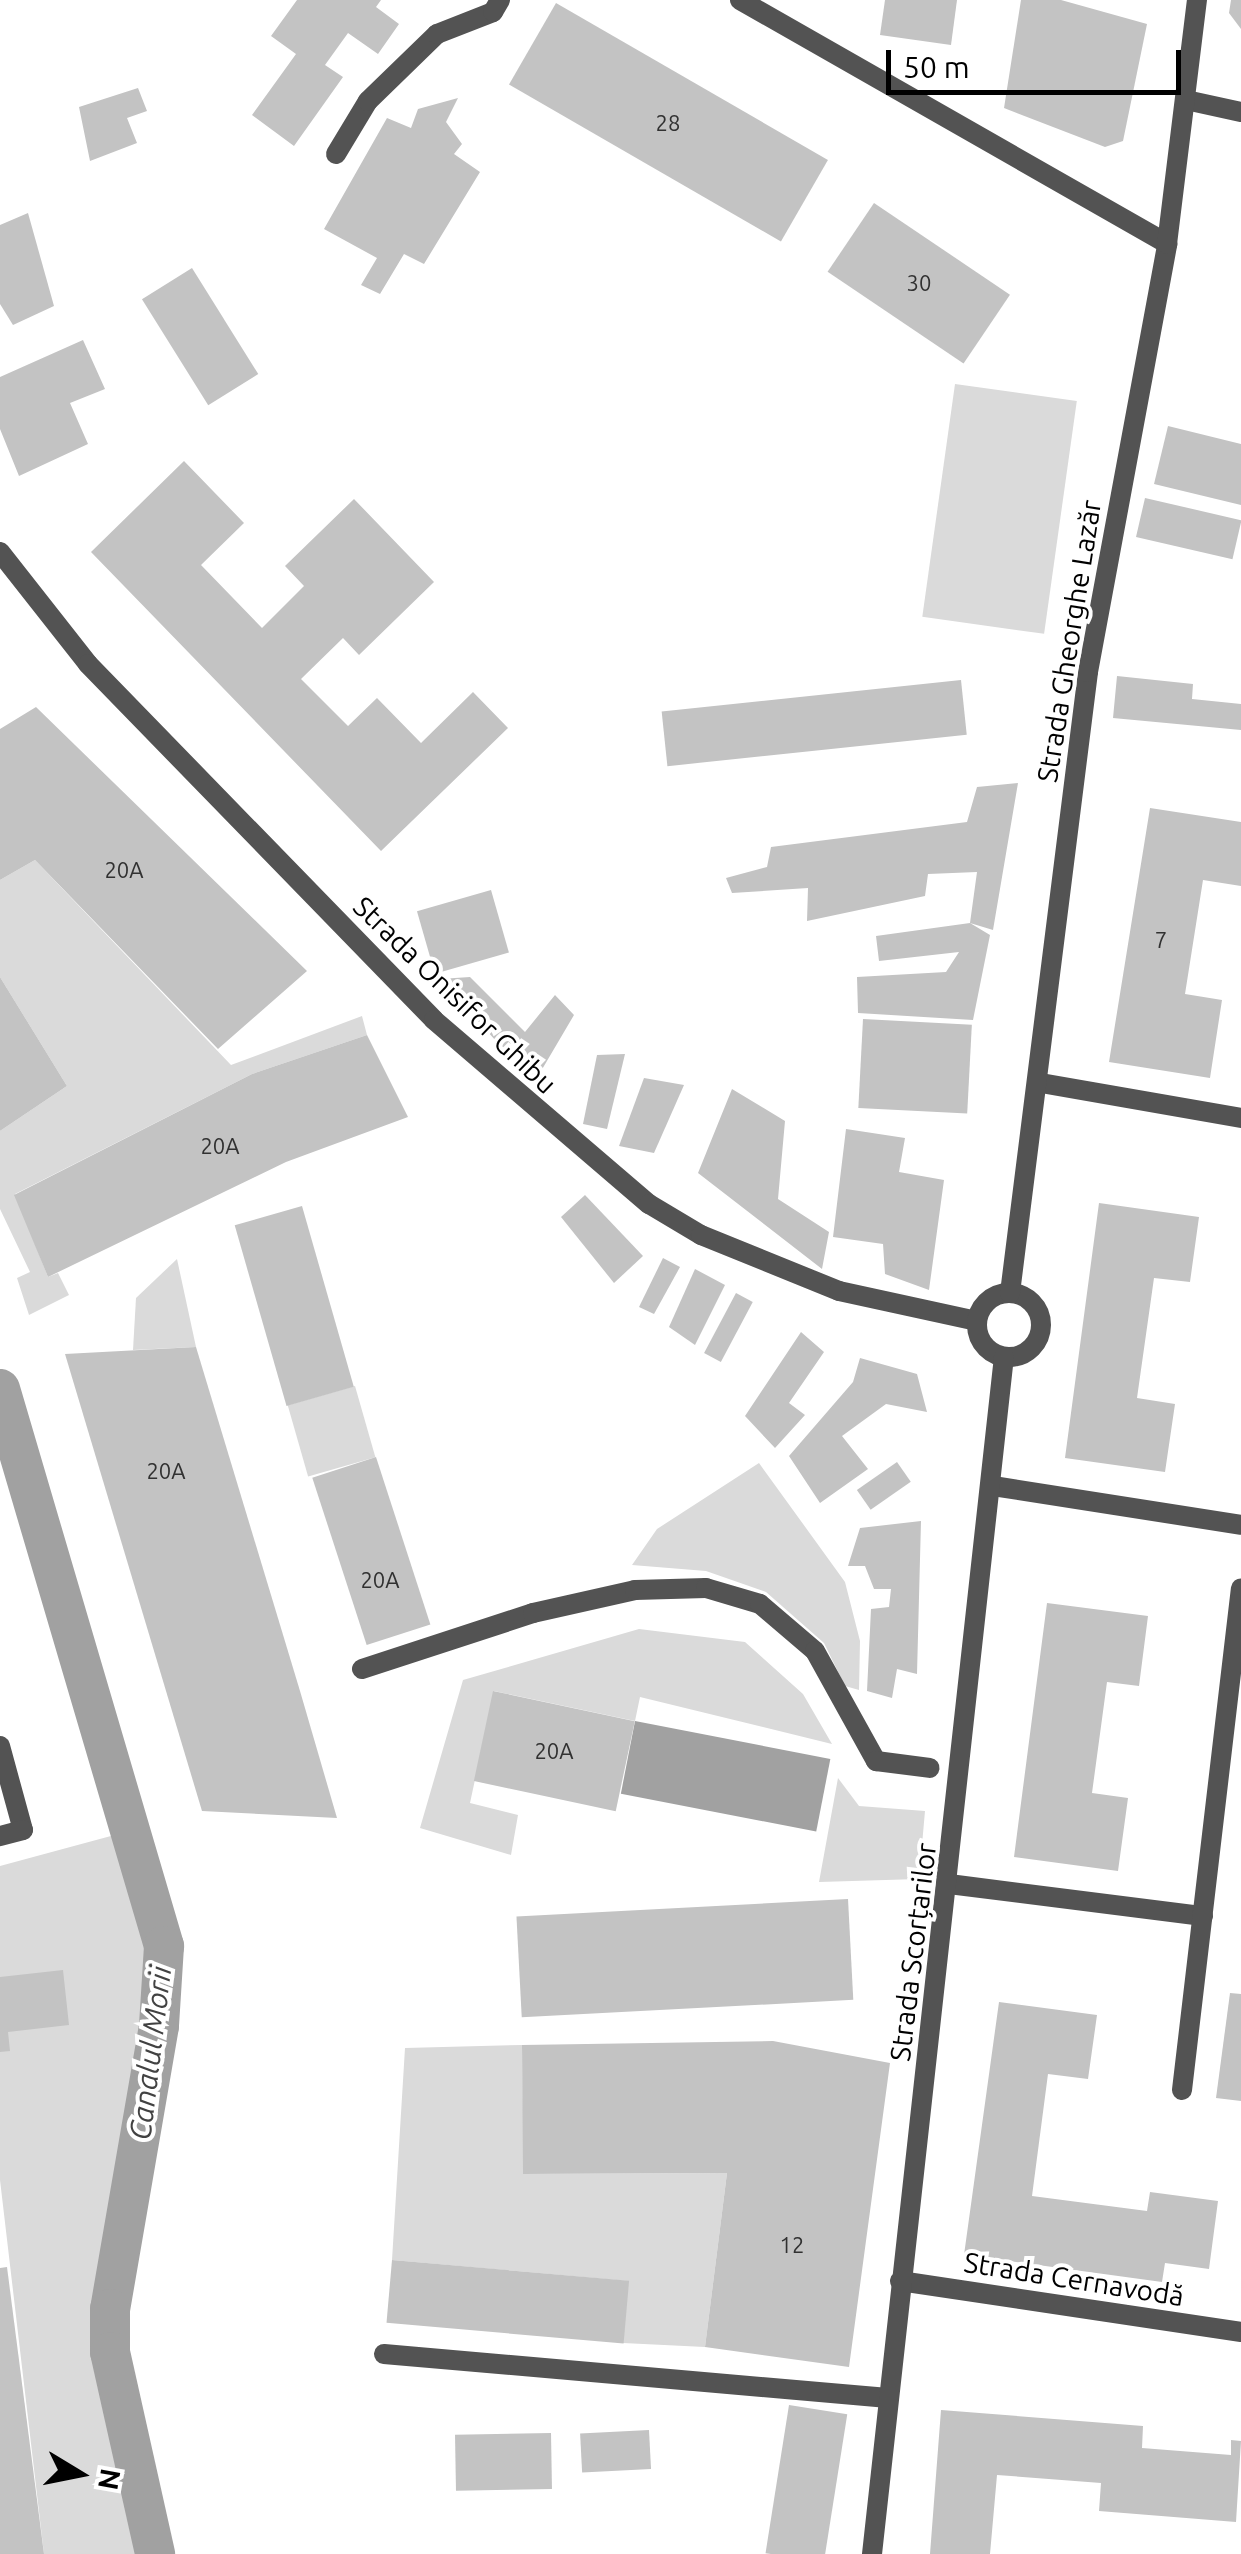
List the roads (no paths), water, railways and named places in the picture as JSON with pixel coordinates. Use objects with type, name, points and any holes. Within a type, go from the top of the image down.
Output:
[{"type":"street","points":[[336,154],[368,101],[437,34],[493,12],[500,0]]},
{"type":"street","points":[[740,0],[1166,244]]},
{"type":"street","name":"Strada Gheorghe Lazăr","points":[[1010,1293],[1040,1083],[1088,672],[1166,244],[1197,0]]},
{"type":"street","points":[[1186,100],[1241,112]]},
{"type":"street","name":"Strada Onisifor Ghibu","points":[[0,552],[88,664],[434,1020],[649,1204],[701,1235],[839,1291],[977,1322]]},
{"type":"street","points":[[1040,1083],[1241,1118]]},
{"type":"street","points":[[1010,1293],[1030,1300],[1041,1328],[1032,1348],[1004,1357],[980,1341],[977,1322],[985,1304],[1010,1293]]},
{"type":"street","name":"Strada Scorțarilor","points":[[872,2554],[993,1486],[1004,1357]]},
{"type":"street","points":[[993,1486],[1241,1525]]},
{"type":"street","points":[[362,1669],[550,1610],[635,1590],[706,1588],[760,1604],[816,1651],[876,1761],[930,1768]]},
{"type":"street","points":[[1182,2090],[1203,1916],[1233,1730],[1241,1588]]},
{"type":"street","points":[[0,1746],[23,1830],[0,1836]]},
{"type":"street","points":[[949,1884],[1203,1916]]},
{"type":"street","name":"Strada Cernavodă","points":[[900,2281],[1241,2332]]},
{"type":"street","points":[[384,2354],[888,2398]]},
{"type":"waterway","name":"Canalul Morii","points":[[0,1389],[164,1946],[159,2026],[110,2309],[110,2352],[155,2554]]}]
